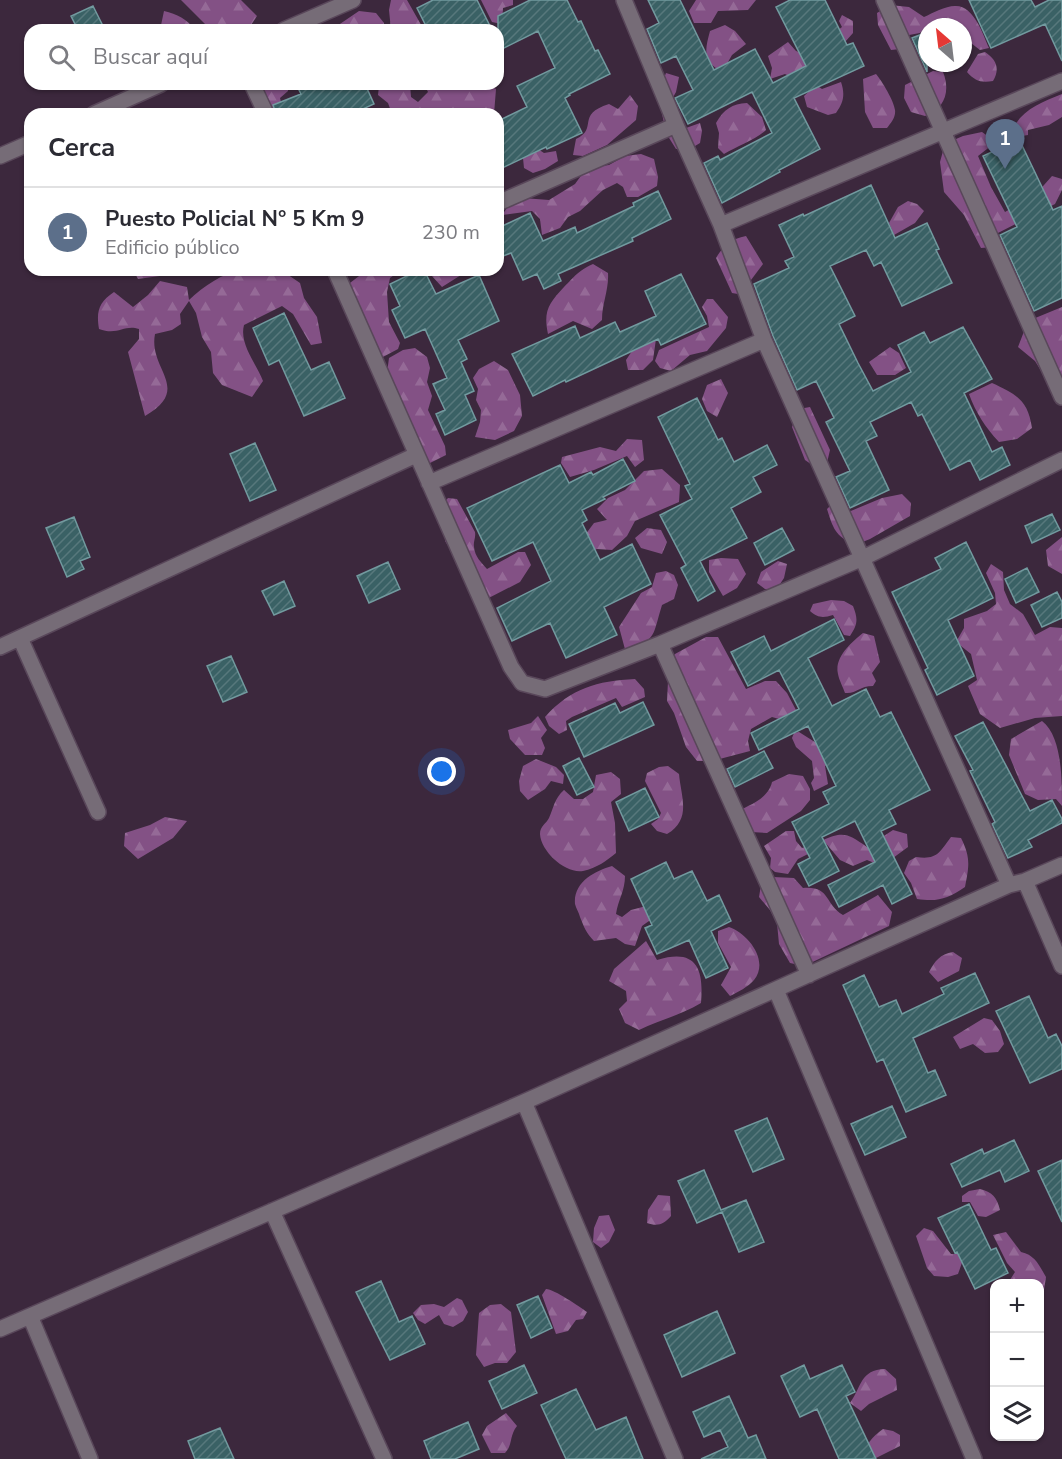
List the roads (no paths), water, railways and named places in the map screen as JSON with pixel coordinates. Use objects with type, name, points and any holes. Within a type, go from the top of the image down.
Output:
[{"type":"street","points":[[298,24],[354,0]]},
{"type":"street","points":[[624,0],[721,225],[764,340],[1009,885]]},
{"type":"street","points":[[884,0],[941,132],[1062,398]]},
{"type":"street","points":[[721,225],[1062,81]]},
{"type":"street","points":[[107,108],[148,90]]},
{"type":"street","points":[[255,90],[263,108]]},
{"type":"street","points":[[504,200],[676,125]]},
{"type":"street","points":[[0,156],[24,146]]},
{"type":"street","points":[[342,276],[416,455],[511,667],[522,683],[545,689],[660,644],[863,558],[1062,460]]},
{"type":"street","points":[[429,483],[764,340]]},
{"type":"street","points":[[0,647],[416,455]]},
{"type":"street","points":[[20,638],[98,812]]},
{"type":"street","points":[[660,644],[809,975]]},
{"type":"street","points":[[0,1329],[524,1101],[1009,885],[1025,881],[1062,865]]},
{"type":"street","points":[[1025,881],[1062,966]]},
{"type":"street","points":[[776,990],[974,1459]]},
{"type":"street","points":[[524,1101],[675,1459]]},
{"type":"street","points":[[272,1211],[384,1459]]},
{"type":"street","points":[[30,1316],[90,1459]]},
{"type":"place","name":"Puesto Policial N° 5 Km 9","points":[[1005,169]]}]
